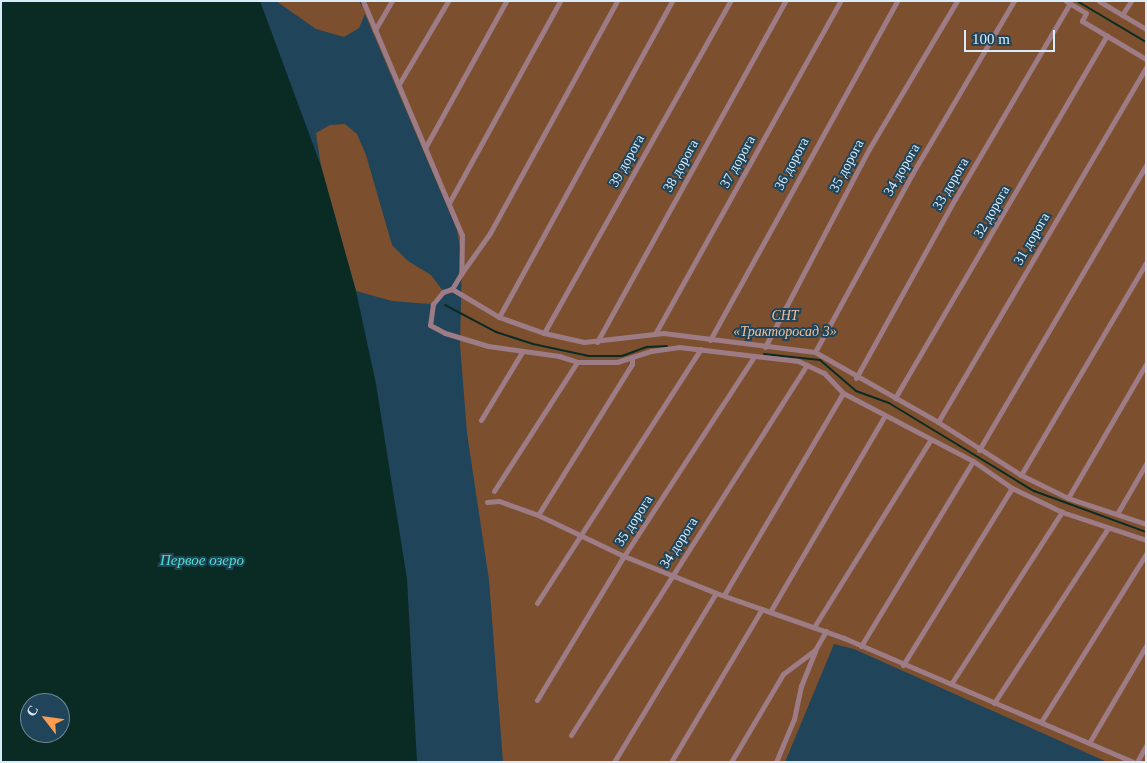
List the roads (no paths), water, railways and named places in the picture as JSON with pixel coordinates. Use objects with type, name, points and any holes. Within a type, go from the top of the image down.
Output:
[{"type":"street","points":[[363,1],[462,235],[461,274]]},
{"type":"street","points":[[375,30],[392,1]]},
{"type":"street","points":[[399,84],[448,1]]},
{"type":"street","points":[[425,148],[506,1]]},
{"type":"street","points":[[449,203],[560,1]]},
{"type":"street","points":[[617,1],[490,233],[452,289],[443,292],[433,304],[430,325],[472,342],[522,352],[559,356],[577,362],[617,362],[651,350],[679,347],[808,365],[824,373],[843,394],[972,461],[1012,488],[1062,512],[1146,540]]},
{"type":"street","points":[[499,317],[672,1]]},
{"type":"street","name":"39 дорога","points":[[544,333],[730,1]]},
{"type":"street","name":"38 дорога","points":[[597,342],[785,1]]},
{"type":"street","name":"37 дорога","points":[[655,334],[840,1]]},
{"type":"street","name":"36 дорога","points":[[710,340],[897,1]]},
{"type":"street","name":"35 дорога","points":[[765,347],[869,149],[957,1]]},
{"type":"street","name":"34 дорога","points":[[815,352],[912,174],[1014,1]]},
{"type":"street","points":[[1099,1],[1146,29]]},
{"type":"street","points":[[1122,16],[1130,1]]},
{"type":"street","points":[[1068,2],[1086,13],[1082,21],[1146,59]]},
{"type":"street","name":"33 дорога","points":[[856,378],[954,199],[1068,2]]},
{"type":"street","name":"32 дорога","points":[[895,398],[1108,35]]},
{"type":"street","name":"31 дорога","points":[[938,422],[1146,67]]},
{"type":"street","points":[[979,450],[1146,165]]},
{"type":"street","points":[[1021,475],[1146,263]]},
{"type":"street","points":[[452,289],[499,317],[544,333],[584,342],[655,334],[815,352],[856,378],[938,422],[979,450],[1021,475],[1068,498],[1146,524]]},
{"type":"street","points":[[537,603],[701,349]]},
{"type":"street","points":[[481,420],[522,352]]},
{"type":"street","points":[[538,515],[632,364],[632,358]]},
{"type":"street","name":"35 дорога","points":[[537,700],[624,556],[753,358]]},
{"type":"street","points":[[494,492],[577,362]]},
{"type":"street","points":[[1068,498],[1146,364]]},
{"type":"street","name":"34 дорога","points":[[571,735],[672,574],[808,365]]},
{"type":"street","points":[[724,595],[843,394]]},
{"type":"street","points":[[770,612],[885,415]]},
{"type":"street","points":[[814,627],[931,439]]},
{"type":"street","points":[[861,646],[972,461]]},
{"type":"street","points":[[1117,514],[1146,464]]},
{"type":"street","points":[[904,665],[1012,488]]},
{"type":"street","points":[[487,502],[499,501],[538,515],[624,556],[716,593],[826,631],[1133,762]]},
{"type":"street","points":[[951,684],[1062,512]]},
{"type":"street","points":[[994,703],[1108,528]]},
{"type":"street","points":[[1041,722],[1146,554]]},
{"type":"street","points":[[614,762],[716,593]]},
{"type":"street","points":[[671,762],[762,609]]},
{"type":"street","points":[[776,762],[794,719],[801,686],[815,650],[826,631]]},
{"type":"street","points":[[1090,744],[1146,646]]},
{"type":"street","points":[[731,762],[783,674],[815,650]]},
{"type":"street","points":[[1137,762],[1146,746]]},
{"type":"water","name":"Первое озеро","points":[[1,1],[260,1],[321,166],[356,291],[376,384],[407,579],[417,762],[1,762]]},
{"type":"waterway","points":[[1077,1],[1146,42]]},
{"type":"waterway","points":[[445,305],[496,332],[533,344],[589,356],[622,356],[647,347],[667,346]]},
{"type":"waterway","points":[[764,354],[820,360],[856,391],[889,403],[1034,491],[1146,532]]},
{"type":"park label","name":"СНТ «Тракторосад 3»","points":[[785,324]]}]
